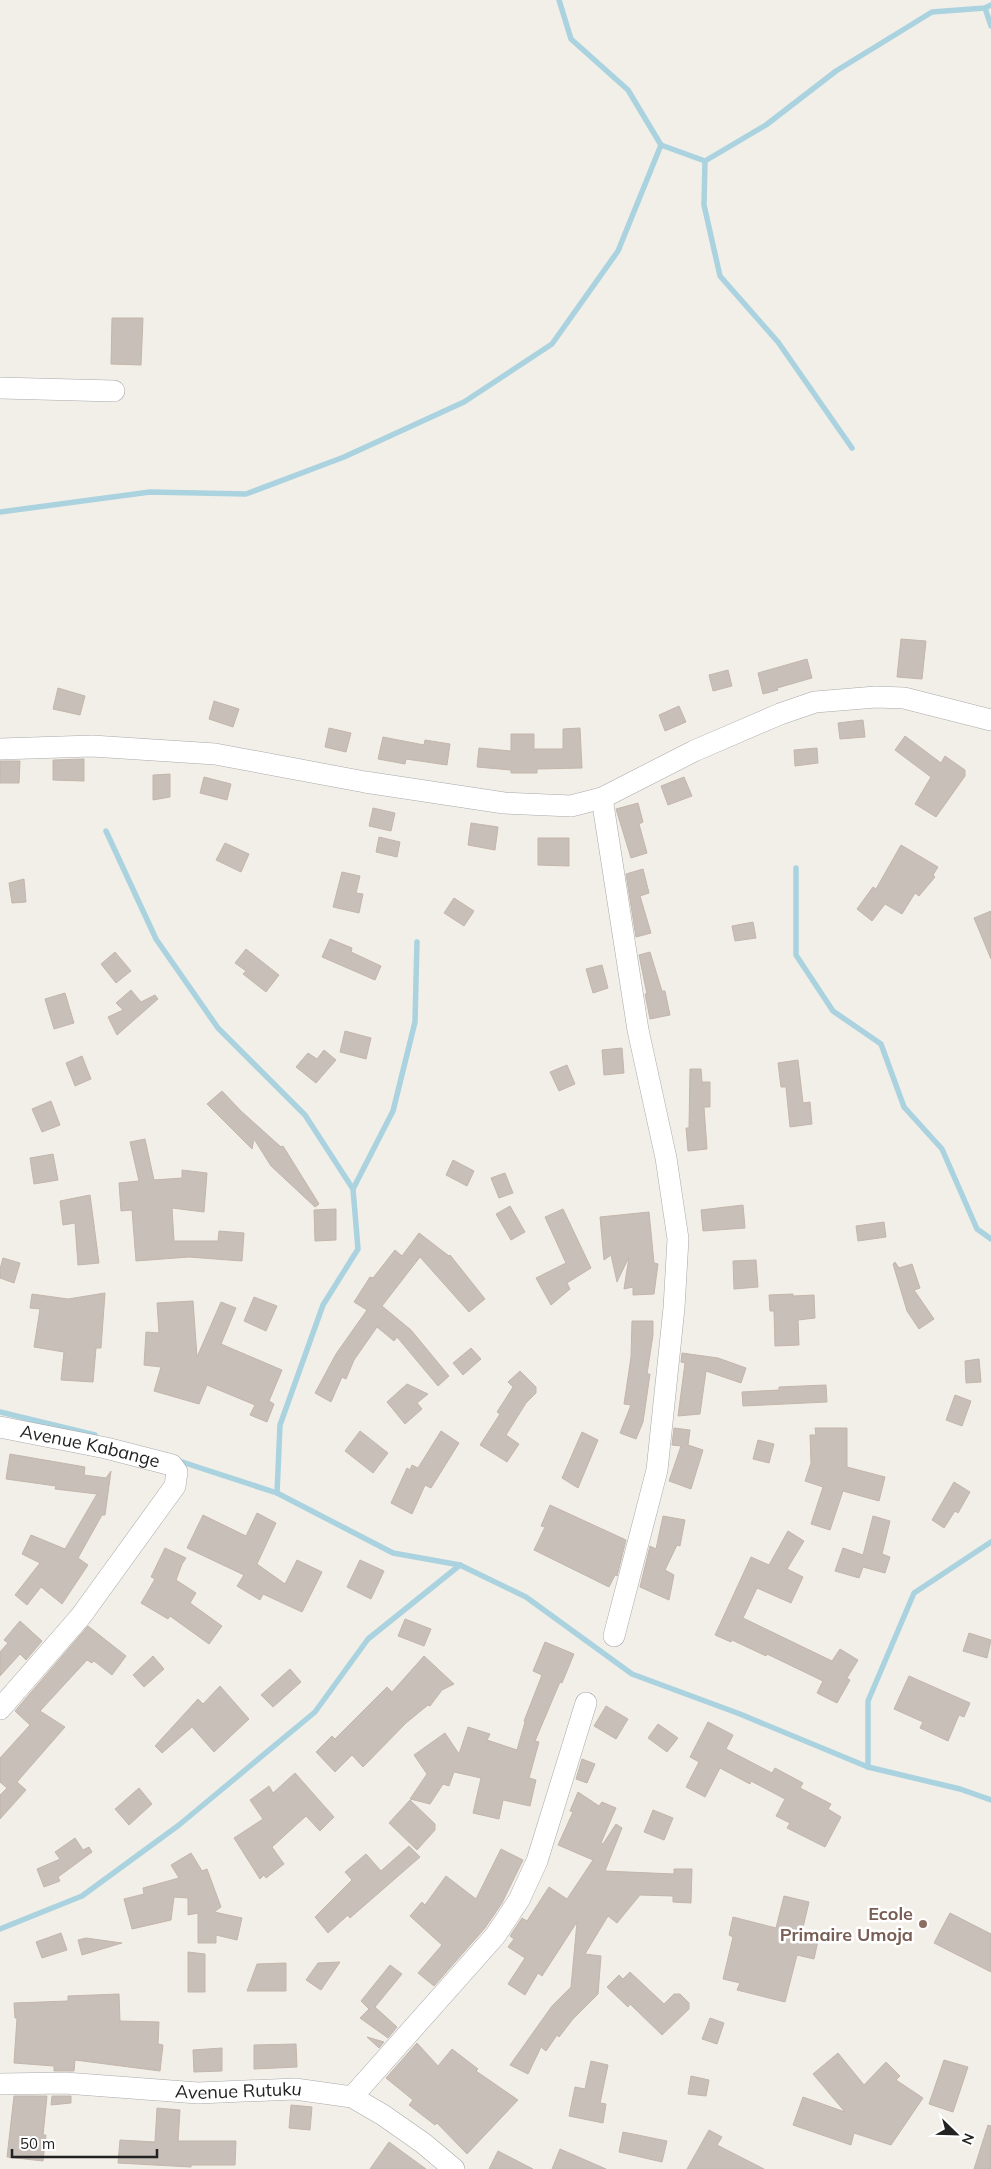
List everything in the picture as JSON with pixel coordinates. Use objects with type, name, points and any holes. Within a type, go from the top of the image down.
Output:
[{"type":"street","points":[[0,388],[114,391]]},
{"type":"street","points":[[0,748],[92,746],[214,754],[366,782],[504,804],[571,806],[602,798],[694,750],[780,714],[815,702],[876,697],[904,698],[991,720]]},
{"type":"street","points":[[602,798],[638,1030],[666,1158],[678,1239],[674,1308],[657,1470],[614,1636]]},
{"type":"street","name":"Avenue Kabange","points":[[0,1427],[106,1448],[172,1465],[177,1472],[175,1486],[81,1616],[0,1709]]},
{"type":"street","points":[[352,2097],[495,1936],[519,1900],[537,1861],[586,1703]]},
{"type":"street","name":"Avenue Rutuku","points":[[0,2084],[65,2083],[198,2094],[295,2089],[352,2097],[383,2115],[423,2143],[454,2169]]},
{"type":"building","points":[[112,318],[143,318],[141,365],[111,364]]},
{"type":"building","points":[[901,639],[926,641],[922,679],[897,677]]},
{"type":"building","points":[[807,659],[812,678],[763,694],[758,673]]},
{"type":"building","points":[[728,670],[732,686],[713,691],[709,675]]},
{"type":"building","points":[[58,688],[85,696],[80,715],[53,709]]},
{"type":"building","points":[[214,701],[239,709],[233,727],[209,719]]},
{"type":"building","points":[[679,706],[686,722],[665,731],[659,715]]},
{"type":"building","points":[[863,720],[865,737],[840,739],[838,723]]},
{"type":"building","points":[[329,728],[351,733],[346,752],[325,747]]},
{"type":"building","points":[[580,728],[582,768],[537,769],[537,773],[511,773],[511,770],[477,767],[479,748],[511,751],[511,734],[534,734],[534,749],[563,749],[563,729]]},
{"type":"building","points":[[905,736],[941,763],[945,756],[965,770],[965,776],[936,817],[915,804],[931,777],[895,750]]},
{"type":"building","points":[[383,737],[424,745],[425,740],[450,744],[447,765],[406,759],[405,764],[378,759]]},
{"type":"building","points":[[817,748],[818,763],[795,766],[794,750]]},
{"type":"building","points":[[84,759],[84,781],[53,780],[53,760]]},
{"type":"building","points":[[0,761],[20,761],[19,783],[0,783]]},
{"type":"building","points":[[170,774],[170,797],[153,800],[153,775]]},
{"type":"building","points":[[204,777],[231,784],[227,800],[200,793]]},
{"type":"building","points":[[684,777],[692,796],[668,805],[661,786]]},
{"type":"building","points":[[638,803],[643,822],[639,824],[647,853],[631,858],[616,809]]},
{"type":"building","points":[[373,808],[395,813],[391,831],[369,826]]},
{"type":"building","points":[[471,823],[498,827],[495,850],[468,845]]},
{"type":"building","points":[[379,837],[400,842],[397,857],[376,852]]},
{"type":"building","points":[[538,838],[569,838],[569,866],[538,865]]},
{"type":"building","points":[[225,843],[249,854],[241,872],[216,860]]},
{"type":"building","points":[[901,845],[938,867],[933,875],[935,877],[919,896],[915,893],[902,914],[885,904],[872,921],[857,909],[873,887],[876,889]]},
{"type":"building","points":[[643,869],[649,893],[640,896],[651,933],[636,937],[626,874]]},
{"type":"building","points":[[342,872],[360,876],[356,893],[363,894],[359,913],[333,907]]},
{"type":"building","points":[[24,879],[26,902],[12,903],[9,883]]},
{"type":"building","points":[[454,898],[474,911],[464,926],[444,913]]},
{"type":"building","points":[[991,911],[991,959],[974,918]]},
{"type":"building","points":[[753,922],[756,938],[735,941],[732,926]]},
{"type":"building","points":[[330,939],[352,948],[351,952],[381,966],[375,980],[322,957]]},
{"type":"building","points":[[246,949],[279,975],[266,992],[243,974],[246,971],[235,963]]},
{"type":"building","points":[[115,952],[131,971],[116,983],[101,964]]},
{"type":"building","points":[[650,952],[662,991],[665,991],[670,1015],[650,1019],[639,955]]},
{"type":"building","points":[[602,965],[608,988],[593,993],[586,969]]},
{"type":"building","points":[[131,990],[141,1002],[155,995],[158,999],[117,1035],[108,1017],[123,1010],[116,1003]]},
{"type":"building","points":[[65,993],[74,1023],[54,1029],[45,999]]},
{"type":"building","points":[[345,1031],[371,1038],[366,1059],[340,1052]]},
{"type":"building","points":[[622,1048],[624,1073],[604,1075],[602,1050]]},
{"type":"building","points":[[324,1050],[336,1060],[316,1083],[296,1067],[308,1053],[317,1059]]},
{"type":"building","points":[[82,1056],[91,1079],[75,1086],[66,1063]]},
{"type":"building","points":[[798,1060],[803,1103],[810,1102],[812,1124],[790,1127],[786,1087],[781,1087],[778,1063]]},
{"type":"building","points":[[567,1065],[575,1084],[559,1091],[550,1072]]},
{"type":"building","points":[[690,1069],[701,1069],[702,1082],[710,1082],[710,1107],[704,1107],[707,1149],[688,1151],[686,1128],[689,1128]]},
{"type":"building","points":[[222,1091],[241,1111],[281,1147],[283,1146],[319,1204],[315,1207],[271,1166],[254,1139],[252,1149],[207,1104]]},
{"type":"building","points":[[51,1101],[60,1125],[42,1132],[32,1109]]},
{"type":"building","points":[[145,1139],[154,1180],[182,1178],[182,1170],[207,1173],[204,1212],[172,1208],[174,1241],[218,1241],[219,1231],[244,1233],[242,1261],[189,1257],[136,1261],[132,1210],[121,1211],[119,1183],[139,1181],[130,1142]]},
{"type":"building","points":[[53,1154],[58,1180],[34,1184],[30,1158]]},
{"type":"building","points":[[453,1160],[474,1171],[467,1186],[446,1175]]},
{"type":"building","points":[[505,1173],[513,1193],[499,1198],[491,1178]]},
{"type":"building","points":[[90,1195],[99,1263],[78,1265],[75,1223],[63,1225],[60,1201]]},
{"type":"building","points":[[743,1205],[745,1228],[703,1231],[701,1210]]},
{"type":"building","points":[[510,1206],[525,1232],[511,1240],[496,1214]]},
{"type":"building","points":[[336,1209],[336,1240],[315,1241],[314,1210]]},
{"type":"building","points":[[563,1209],[591,1268],[567,1283],[570,1289],[551,1305],[536,1278],[566,1263],[545,1217]]},
{"type":"building","points":[[649,1212],[654,1263],[658,1264],[654,1294],[633,1295],[633,1287],[624,1289],[629,1257],[617,1282],[611,1255],[604,1260],[600,1217]]},
{"type":"building","points":[[884,1222],[886,1237],[858,1241],[856,1226]]},
{"type":"building","points":[[419,1233],[450,1255],[485,1299],[469,1312],[420,1257],[382,1306],[411,1330],[449,1376],[438,1386],[397,1337],[394,1341],[377,1327],[354,1360],[346,1379],[342,1377],[331,1402],[315,1393],[336,1354],[367,1310],[354,1302],[370,1277],[373,1278],[395,1250],[402,1256]]},
{"type":"building","points":[[3,1258],[20,1263],[14,1283],[0,1278]]},
{"type":"building","points":[[756,1260],[758,1287],[734,1289],[733,1261]]},
{"type":"building","points":[[895,1262],[899,1268],[912,1264],[920,1288],[914,1290],[934,1319],[919,1329],[907,1311],[893,1264]]},
{"type":"building","points":[[105,1293],[101,1348],[96,1348],[93,1382],[61,1380],[64,1352],[34,1347],[40,1309],[30,1308],[32,1294],[68,1299]]},
{"type":"building","points":[[793,1294],[793,1296],[814,1295],[815,1318],[798,1320],[799,1345],[775,1346],[774,1311],[770,1311],[769,1295]]},
{"type":"building","points":[[254,1297],[277,1306],[266,1331],[244,1321]]},
{"type":"building","points":[[193,1301],[197,1357],[221,1302],[236,1308],[221,1344],[282,1370],[269,1401],[274,1404],[267,1422],[250,1415],[255,1405],[207,1385],[199,1404],[154,1391],[161,1367],[144,1365],[146,1332],[159,1333],[157,1303]]},
{"type":"building","points":[[632,1321],[653,1321],[653,1335],[647,1374],[650,1374],[643,1422],[636,1439],[620,1433],[631,1405],[624,1404],[631,1357]]},
{"type":"building","points":[[471,1348],[481,1359],[463,1375],[453,1363]]},
{"type":"building","points":[[682,1353],[718,1358],[746,1368],[741,1383],[706,1371],[700,1414],[678,1416],[685,1363],[681,1362]]},
{"type":"building","points":[[979,1359],[981,1382],[966,1383],[965,1361]]},
{"type":"building","points":[[520,1371],[536,1387],[536,1393],[526,1403],[506,1435],[519,1444],[507,1462],[480,1445],[500,1414],[497,1412],[513,1387],[508,1382]]},
{"type":"building","points":[[407,1384],[428,1394],[417,1403],[422,1409],[405,1424],[387,1402]]},
{"type":"building","points":[[826,1385],[827,1402],[743,1406],[742,1392],[779,1390],[779,1387]]},
{"type":"building","points":[[955,1395],[971,1401],[962,1426],[946,1420]]},
{"type":"building","points":[[674,1428],[690,1430],[688,1445],[703,1450],[691,1489],[669,1481],[681,1446],[672,1445]]},
{"type":"building","points":[[815,1428],[847,1428],[847,1467],[885,1477],[879,1501],[843,1491],[830,1530],[811,1524],[823,1487],[805,1481],[811,1463],[810,1435],[816,1435]]},
{"type":"building","points":[[360,1431],[388,1453],[373,1473],[345,1451]]},
{"type":"building","points":[[441,1431],[459,1443],[431,1488],[425,1485],[412,1514],[391,1503],[407,1468],[410,1470],[412,1465],[418,1468]]},
{"type":"building","points":[[582,1432],[598,1440],[578,1488],[562,1478]]},
{"type":"building","points":[[758,1440],[774,1444],[769,1463],[753,1459]]},
{"type":"building","points":[[10,1454],[85,1467],[84,1475],[106,1478],[111,1471],[105,1515],[102,1515],[78,1558],[88,1565],[62,1604],[41,1587],[27,1605],[15,1595],[40,1563],[22,1554],[31,1535],[65,1549],[97,1494],[55,1489],[56,1486],[6,1479]]},
{"type":"building","points":[[954,1482],[970,1492],[958,1513],[955,1511],[944,1528],[932,1520]]},
{"type":"building","points":[[550,1505],[626,1540],[617,1576],[615,1575],[609,1587],[534,1550],[545,1527],[541,1526]]},
{"type":"building","points":[[257,1513],[276,1523],[257,1564],[285,1584],[297,1560],[322,1572],[302,1612],[263,1594],[260,1600],[237,1586],[244,1575],[187,1548],[203,1515],[246,1536]]},
{"type":"building","points":[[663,1516],[685,1520],[680,1546],[677,1545],[665,1570],[674,1575],[669,1600],[640,1587],[650,1546],[656,1549]]},
{"type":"building","points":[[873,1516],[890,1521],[882,1554],[890,1557],[885,1573],[863,1567],[859,1578],[835,1571],[843,1548],[863,1555]]},
{"type":"building","points":[[788,1531],[804,1541],[787,1569],[803,1577],[791,1603],[757,1588],[743,1618],[832,1661],[840,1649],[858,1660],[847,1678],[850,1680],[837,1703],[817,1693],[823,1681],[767,1654],[766,1656],[732,1640],[731,1642],[715,1635],[751,1557],[769,1565]]},
{"type":"building","points":[[165,1548],[186,1558],[176,1580],[196,1593],[190,1603],[222,1626],[209,1644],[170,1616],[168,1619],[141,1603],[155,1579],[151,1577]]},
{"type":"building","points":[[360,1560],[384,1571],[371,1599],[347,1587]]},
{"type":"building","points":[[405,1619],[431,1629],[424,1646],[398,1636]]},
{"type":"building","points":[[20,1621],[42,1641],[26,1660],[20,1654],[0,1676],[0,1652],[8,1643],[4,1640]]},
{"type":"building","points":[[88,1626],[126,1656],[112,1675],[94,1661],[92,1663],[87,1660],[40,1711],[65,1727],[17,1782],[26,1790],[0,1819],[0,1795],[7,1788],[0,1782],[0,1758],[30,1725],[15,1711]]},
{"type":"building","points":[[969,1633],[991,1640],[987,1658],[963,1651]]},
{"type":"building","points":[[545,1642],[574,1654],[535,1741],[539,1742],[529,1778],[536,1780],[530,1806],[503,1800],[499,1819],[473,1813],[481,1778],[454,1772],[449,1786],[443,1784],[430,1804],[410,1799],[427,1774],[414,1755],[445,1733],[459,1754],[468,1727],[490,1734],[487,1740],[517,1750],[524,1721],[542,1675],[533,1671]]},
{"type":"building","points":[[153,1656],[164,1669],[144,1687],[133,1675]]},
{"type":"building","points":[[424,1656],[454,1684],[442,1690],[430,1706],[428,1705],[406,1723],[363,1767],[352,1755],[335,1772],[316,1752],[332,1736],[335,1739],[387,1687],[392,1692]]},
{"type":"building","points":[[290,1669],[301,1682],[273,1707],[261,1695]]},
{"type":"building","points":[[909,1676],[970,1703],[964,1717],[959,1715],[948,1741],[920,1728],[923,1722],[894,1709]]},
{"type":"building","points":[[220,1686],[249,1719],[214,1752],[192,1727],[162,1753],[155,1746],[198,1699],[203,1704]]},
{"type":"building","points":[[606,1706],[628,1719],[616,1739],[594,1726]]},
{"type":"building","points":[[708,1722],[733,1735],[726,1749],[772,1773],[775,1768],[803,1783],[800,1788],[831,1804],[828,1809],[841,1817],[825,1847],[787,1828],[790,1823],[776,1816],[785,1799],[751,1781],[750,1784],[720,1768],[705,1797],[686,1787],[699,1762],[690,1757]]},
{"type":"building","points":[[658,1724],[678,1738],[667,1752],[648,1738]]},
{"type":"building","points":[[582,1759],[595,1764],[587,1783],[576,1779]]},
{"type":"building","points":[[295,1773],[334,1817],[320,1831],[306,1816],[272,1847],[284,1864],[266,1878],[264,1875],[260,1879],[234,1838],[263,1819],[250,1800],[269,1786],[273,1793]]},
{"type":"building","points":[[139,1788],[152,1804],[129,1825],[115,1809]]},
{"type":"building","points":[[578,1792],[599,1806],[602,1802],[616,1808],[601,1843],[603,1844],[616,1824],[622,1828],[605,1871],[674,1874],[674,1869],[692,1869],[691,1903],[673,1902],[673,1896],[640,1895],[617,1923],[608,1916],[585,1954],[601,1956],[598,1994],[573,2019],[559,2037],[557,2035],[546,2051],[541,2047],[528,2074],[510,2065],[552,2006],[571,1987],[577,1922],[542,1976],[538,1973],[525,1995],[508,1984],[525,1958],[508,1947],[514,1939],[510,1936],[522,1918],[527,1921],[549,1887],[567,1899],[593,1860],[558,1845],[573,1812],[570,1811]]},
{"type":"building","points":[[410,1800],[435,1824],[435,1830],[417,1850],[389,1823]]},
{"type":"building","points":[[653,1810],[673,1818],[664,1840],[644,1832]]},
{"type":"building","points":[[75,1838],[83,1850],[89,1847],[92,1852],[58,1877],[60,1881],[44,1887],[37,1869],[60,1859],[55,1852]]},
{"type":"building","points":[[409,1846],[420,1857],[350,1918],[348,1915],[328,1933],[315,1917],[352,1880],[345,1872],[366,1854],[381,1871]]},
{"type":"building","points":[[501,1849],[523,1860],[502,1903],[485,1928],[434,1986],[418,1973],[442,1945],[410,1916],[422,1902],[425,1905],[446,1876],[476,1899]]},
{"type":"building","points":[[191,1853],[202,1871],[207,1869],[221,1907],[214,1912],[242,1918],[237,1940],[216,1935],[216,1943],[198,1943],[198,1913],[188,1915],[188,1898],[174,1897],[171,1920],[132,1929],[124,1899],[144,1894],[143,1888],[179,1878],[171,1865]]},
{"type":"building","points":[[784,1896],[809,1902],[801,1936],[818,1941],[814,1959],[797,1955],[785,2002],[737,1990],[740,1983],[723,1979],[733,1937],[729,1935],[733,1917],[776,1928]]},
{"type":"building","points":[[950,1913],[991,1934],[991,1972],[934,1943]]},
{"type":"building","points":[[61,1933],[67,1950],[42,1958],[36,1942]]},
{"type":"building","points":[[86,1938],[122,1943],[82,1955],[78,1940]]},
{"type":"building","points":[[188,1952],[205,1954],[205,1992],[188,1992]]},
{"type":"building","points":[[340,1962],[321,1990],[306,1980],[318,1963]]},
{"type":"building","points":[[286,1963],[286,1991],[247,1991],[257,1964]]},
{"type":"building","points":[[390,1965],[402,1974],[375,2007],[397,2027],[388,2038],[360,2018],[369,2009],[361,2001]]},
{"type":"building","points":[[630,1972],[664,2004],[674,1994],[680,1994],[689,2003],[689,2009],[662,2035],[630,2004],[628,2007],[607,1987],[619,1975],[623,1979]]},
{"type":"building","points":[[119,1994],[120,2021],[159,2022],[158,2044],[163,2045],[160,2071],[75,2060],[74,2071],[54,2071],[54,2066],[14,2063],[17,2018],[15,2018],[14,2003],[68,2001],[68,1996]]},
{"type":"building","points":[[710,2018],[724,2023],[717,2044],[702,2039]]},
{"type":"building","points":[[367,2037],[384,2042],[379,2048]]},
{"type":"building","points":[[417,2043],[438,2066],[452,2049],[478,2069],[476,2071],[518,2100],[467,2154],[437,2123],[435,2125],[409,2105],[413,2100],[386,2078]]},
{"type":"building","points":[[296,2044],[297,2067],[254,2069],[254,2045]]},
{"type":"building","points":[[222,2048],[222,2071],[194,2072],[193,2050]]},
{"type":"building","points":[[838,2053],[864,2085],[886,2062],[900,2076],[896,2080],[923,2098],[891,2145],[854,2133],[851,2145],[793,2125],[803,2097],[845,2112],[813,2074]]},
{"type":"building","points":[[944,2060],[968,2067],[953,2112],[929,2104]]},
{"type":"building","points":[[591,2061],[608,2065],[600,2103],[606,2104],[603,2123],[569,2116],[575,2087],[585,2089]]},
{"type":"building","points":[[691,2076],[709,2080],[706,2096],[688,2094]]},
{"type":"building","points":[[14,2096],[47,2096],[43,2135],[46,2135],[43,2161],[7,2157]]},
{"type":"building","points":[[52,2096],[71,2096],[71,2103],[51,2105]]},
{"type":"building","points":[[291,2105],[312,2107],[310,2130],[289,2128]]},
{"type":"building","points":[[157,2108],[180,2110],[178,2141],[236,2141],[235,2165],[191,2165],[191,2167],[118,2163],[120,2140],[155,2142]]},
{"type":"building","points":[[988,2125],[991,2126],[991,2169],[974,2169]]},
{"type":"building","points":[[709,2130],[722,2137],[717,2145],[764,2169],[687,2169]]},
{"type":"building","points":[[623,2132],[667,2141],[662,2162],[619,2152]]},
{"type":"building","points":[[389,2142],[426,2169],[370,2169]]},
{"type":"building","points":[[560,2149],[606,2169],[552,2169]]},
{"type":"building","points":[[498,2151],[533,2169],[489,2169]]},
{"type":"waterway","points":[[559,0],[571,39],[628,90],[661,145],[705,161],[766,125],[836,71],[932,12],[985,8],[991,5]]},
{"type":"waterway","points":[[985,8],[991,26]]},
{"type":"waterway","points":[[0,512],[150,492],[246,494],[344,457],[464,402],[552,344],[618,251],[661,145]]},
{"type":"waterway","points":[[705,161],[704,205],[720,276],[778,342],[852,448]]},
{"type":"waterway","points":[[106,831],[156,939],[218,1028],[305,1115],[353,1189],[358,1249],[323,1305],[280,1425],[277,1493]]},
{"type":"waterway","points":[[796,868],[796,955],[833,1011],[881,1044],[904,1107],[942,1149],[977,1229],[991,1239]]},
{"type":"waterway","points":[[353,1189],[393,1111],[415,1022],[417,942]]},
{"type":"waterway","points":[[0,1412],[95,1435]]},
{"type":"waterway","points":[[176,1460],[277,1493],[393,1553],[460,1565],[526,1597],[632,1674],[740,1714],[868,1767],[960,1789],[991,1800]]},
{"type":"waterway","points":[[868,1767],[868,1701],[914,1593],[991,1542]]},
{"type":"waterway","points":[[0,1929],[82,1896],[179,1825],[315,1712],[368,1639],[460,1565]]},
{"type":"place","name":"Ecole Primaire Umoja","points":[[923,1924]]}]
